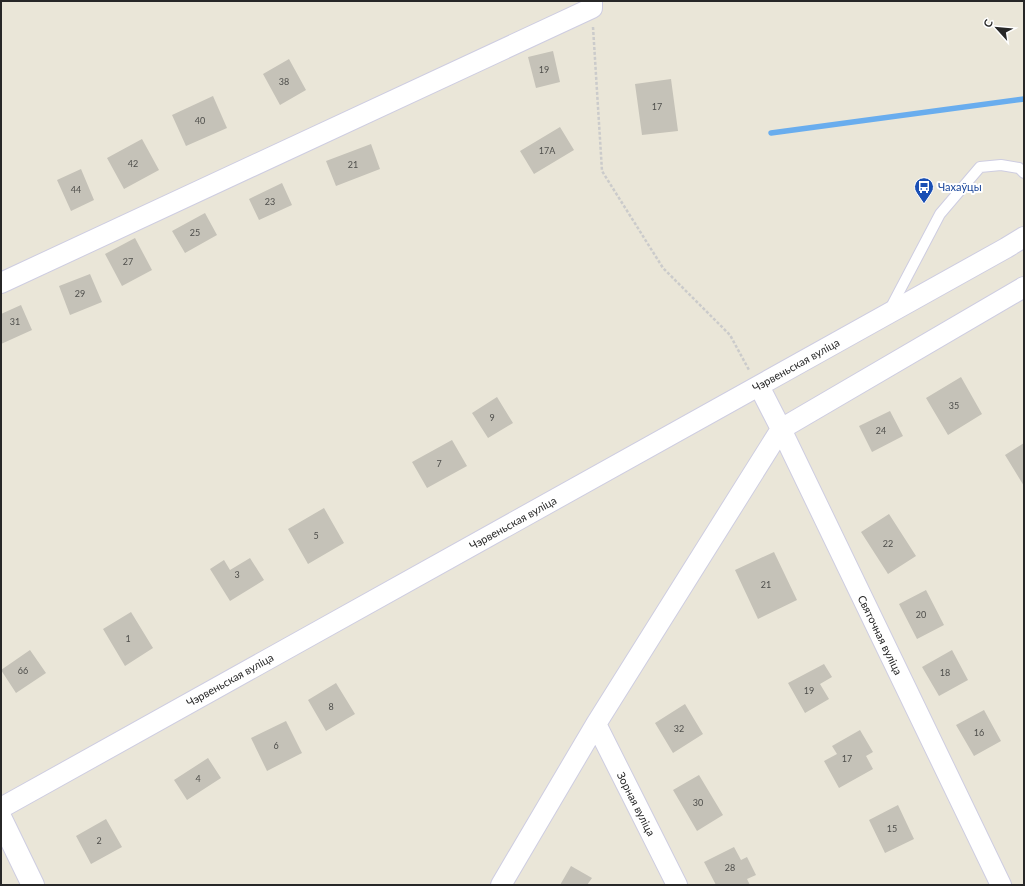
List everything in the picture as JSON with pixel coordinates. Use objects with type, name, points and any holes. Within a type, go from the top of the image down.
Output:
[{"type":"street","points":[[1,283],[592,8],[592,1]]},
{"type":"street","name":"Чэрвеньская вуліца","points":[[1,808],[1024,237]]},
{"type":"street","points":[[501,885],[596,724],[781,429],[1024,287]]},
{"type":"street","name":"Святочная вуліца","points":[[758,386],[781,429],[1000,885]]},
{"type":"street","name":"Зорная вуліца","points":[[596,724],[677,885]]},
{"type":"street","points":[[1,819],[33,885]]},
{"type":"lane","points":[[887,314],[940,214],[980,167],[1001,165],[1019,168],[1024,173]]},
{"type":"path","points":[[593,23],[602,170],[663,268],[730,335],[758,386]]},
{"type":"building","points":[[553,51],[560,82],[536,88],[528,57]]},
{"type":"building","points":[[289,59],[306,90],[280,105],[263,74]]},
{"type":"building","points":[[671,79],[678,131],[642,135],[635,84]]},
{"type":"building","points":[[213,96],[227,128],[186,146],[172,115]]},
{"type":"building","points":[[560,127],[574,150],[534,174],[520,151]]},
{"type":"building","points":[[142,139],[159,170],[124,189],[107,158]]},
{"type":"building","points":[[371,144],[380,169],[336,186],[326,161]]},
{"type":"building","points":[[81,169],[94,200],[71,211],[57,180]]},
{"type":"building","points":[[282,183],[292,205],[259,220],[249,199]]},
{"type":"building","points":[[205,213],[217,235],[185,253],[172,231]]},
{"type":"building","points":[[135,238],[152,270],[122,286],[105,254]]},
{"type":"building","points":[[90,274],[102,302],[70,315],[59,286]]},
{"type":"building","points":[[21,305],[32,330],[1,344],[1,314]]},
{"type":"building","points":[[961,377],[982,414],[948,435],[926,398]]},
{"type":"building","points":[[497,397],[513,423],[488,438],[472,413]]},
{"type":"building","points":[[890,411],[903,436],[872,452],[859,426]]},
{"type":"building","points":[[452,440],[467,466],[427,488],[412,462]]},
{"type":"building","points":[[1024,443],[1024,486],[1005,455]]},
{"type":"building","points":[[324,508],[344,543],[308,564],[288,529]]},
{"type":"building","points":[[889,514],[916,556],[888,574],[861,532]]},
{"type":"building","points":[[774,552],[797,600],[758,619],[735,570]]},
{"type":"building","points":[[250,558],[264,580],[230,601],[210,569],[224,560],[230,570]]},
{"type":"building","points":[[926,590],[944,625],[917,639],[899,604]]},
{"type":"building","points":[[131,612],[153,648],[125,666],[103,629]]},
{"type":"building","points":[[30,650],[46,673],[16,693],[1,670]]},
{"type":"building","points":[[952,650],[968,680],[939,696],[922,667]]},
{"type":"building","points":[[824,664],[832,677],[820,684],[829,699],[805,713],[788,683]]},
{"type":"building","points":[[336,683],[355,714],[326,731],[308,700]]},
{"type":"building","points":[[685,704],[703,734],[673,753],[655,723]]},
{"type":"building","points":[[984,710],[1001,741],[974,756],[956,725]]},
{"type":"building","points":[[286,721],[302,753],[267,771],[251,738]]},
{"type":"building","points":[[860,730],[873,752],[866,756],[873,769],[839,788],[824,761],[837,754],[832,746]]},
{"type":"building","points":[[208,758],[221,778],[187,800],[174,780]]},
{"type":"building","points":[[699,775],[723,815],[697,831],[673,790]]},
{"type":"building","points":[[898,805],[914,839],[885,853],[869,820]]},
{"type":"building","points":[[106,819],[122,847],[91,864],[76,836]]},
{"type":"building","points":[[734,847],[741,860],[747,857],[756,875],[747,879],[750,885],[716,885],[704,862]]},
{"type":"building","points":[[571,866],[592,878],[587,885],[560,885]]},
{"type":"waterway","points":[[771,133],[1024,99]]},
{"type":"place","name":"Чахаўцы","points":[[924,204]]}]
